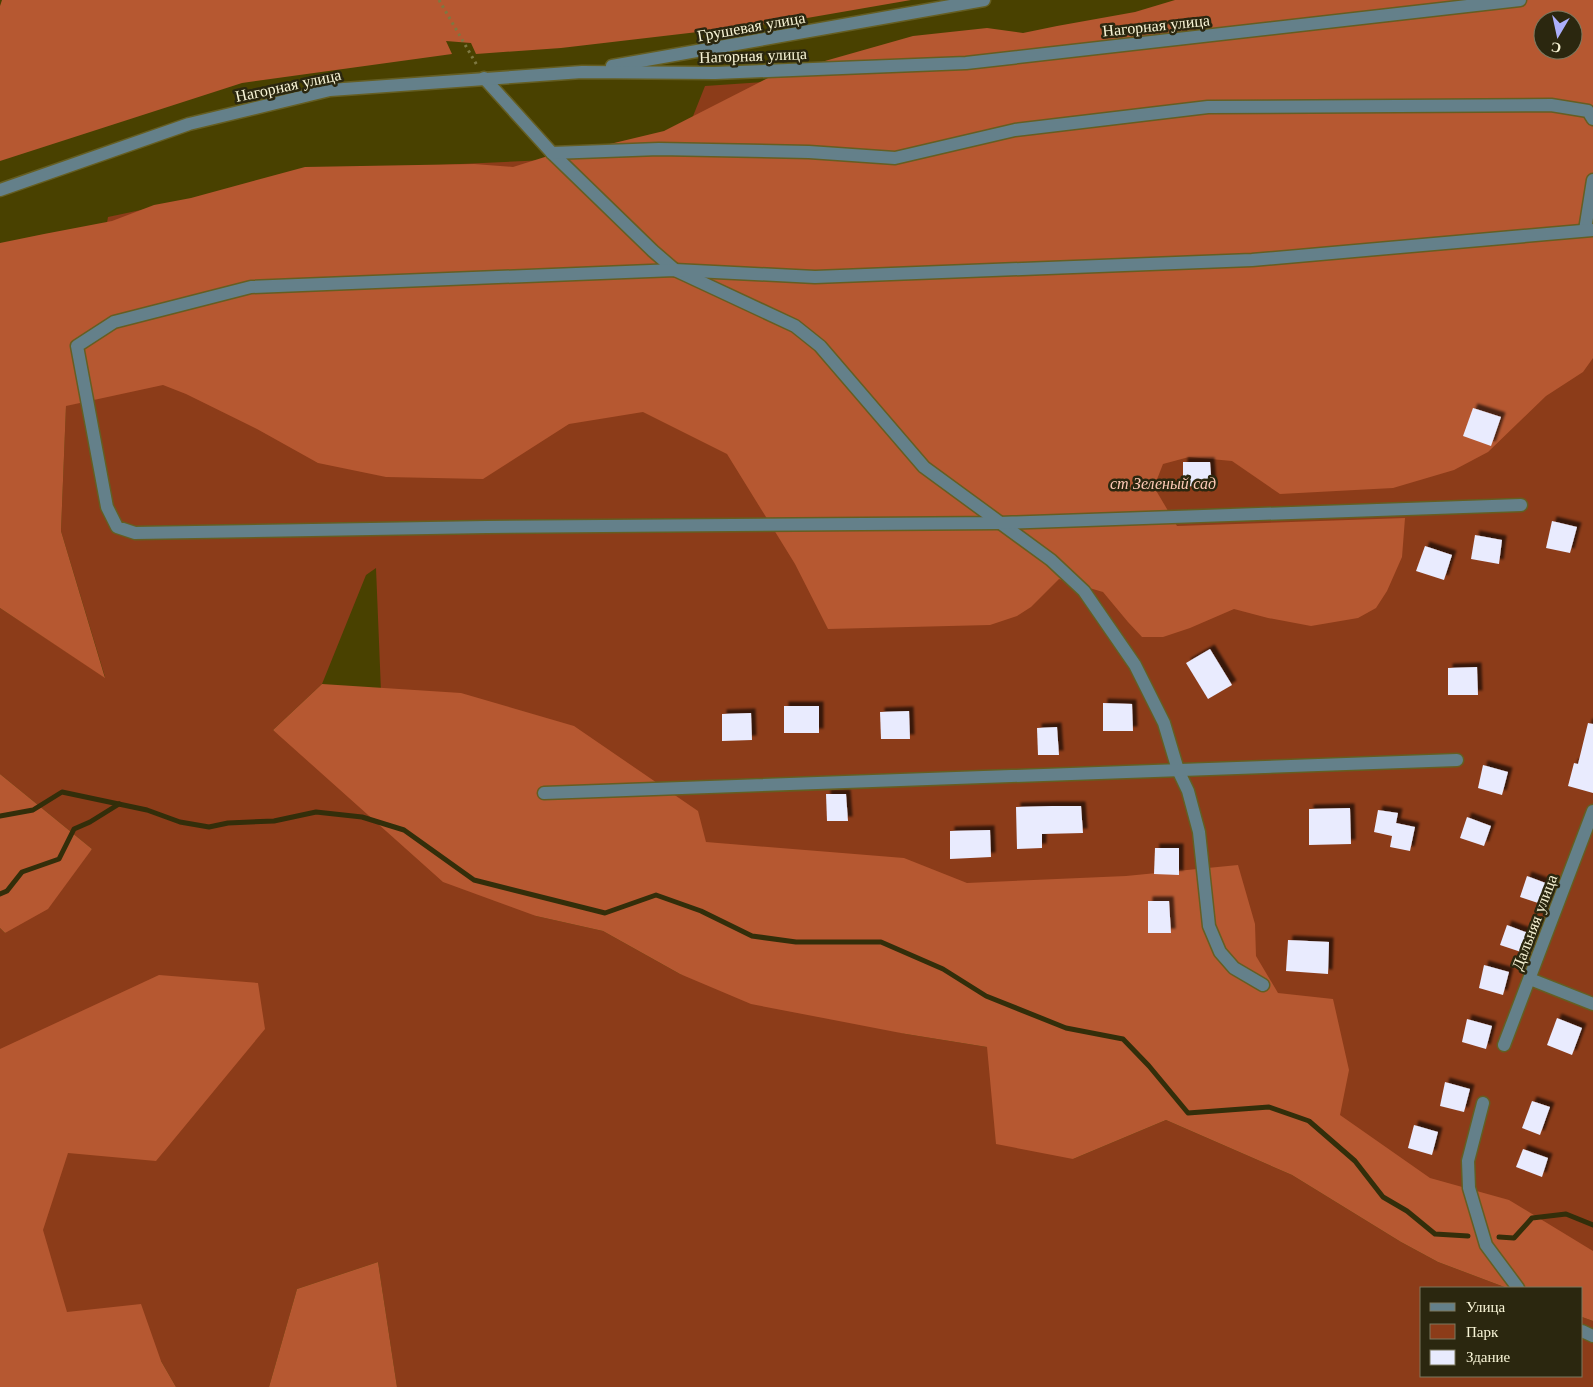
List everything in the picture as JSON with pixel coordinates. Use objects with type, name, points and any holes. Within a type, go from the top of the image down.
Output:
[{"type":"street","name":"Грушевая улица","points":[[582,72],[984,0]]},
{"type":"street","name":"Нагорная улица","points":[[0,190],[189,124],[330,90],[582,72],[715,73],[966,63],[1520,0]]},
{"type":"street","points":[[484,78],[552,153],[675,270],[795,326],[820,346],[924,467],[1050,560],[1084,591],[1135,665],[1164,723],[1178,770],[1188,791],[1199,832],[1209,926],[1220,952],[1234,968],[1263,985]]},
{"type":"street","points":[[552,153],[659,149],[809,152],[895,158],[1016,130],[1208,108],[1551,104],[1588,111],[1593,118]]},
{"type":"street","points":[[1520,505],[1000,523],[497,526],[135,533],[117,527],[107,507],[77,346],[114,322],[251,287],[675,270],[815,277],[1252,260],[1589,230],[1593,180]]},
{"type":"street","points":[[544,792],[1456,760]]},
{"type":"street","name":"Дальняя улица","points":[[1504,1044],[1593,811]]},
{"type":"street","points":[[1530,979],[1593,1004]]},
{"type":"street","points":[[1483,1103],[1468,1161],[1469,1188],[1486,1245],[1517,1287]]},
{"type":"path","points":[[439,0],[484,78]]},
{"type":"green space","name":"ст Зеленый сад","points":[[1593,14],[1593,1308],[1583,1287],[731,874],[383,741],[376,568],[366,575],[322,684],[273,730],[536,916],[603,931],[680,974],[906,1034],[987,1047],[1073,1159],[1166,1120],[1292,1175],[1401,1242],[1438,1262],[1504,1287],[1420,1287],[1420,1377],[1583,1377],[1583,1317],[1593,1321],[1593,1387],[397,1387],[378,1262],[297,1289],[269,1387],[176,1387],[161,1361],[0,1387],[0,928],[5,933],[92,849],[0,774],[0,608],[105,677],[61,531],[66,405],[96,399],[86,349],[108,217],[329,170],[678,154],[705,86],[1108,58],[1533,19],[1533,60],[1583,60],[1583,15]]},
{"type":"shaded area","points":[[2,0],[911,0],[784,22],[561,48],[476,54],[471,43],[446,41],[452,54],[242,83],[0,161],[0,6]]},
{"type":"shaded area","points":[[1175,0],[1593,0],[1593,358],[1583,372],[1546,396],[1488,452],[1454,470],[1393,488],[1280,494],[1232,461],[1189,457],[1163,464],[1154,487],[1177,526],[1405,518],[1402,557],[1387,591],[1376,608],[1358,618],[1311,626],[1234,609],[1190,628],[1163,637],[1142,637],[1103,592],[1059,579],[1031,607],[1017,616],[990,625],[828,629],[795,564],[727,454],[643,412],[569,424],[483,479],[386,477],[318,463],[257,429],[186,394],[163,385],[66,406],[61,531],[105,678],[0,608],[0,243],[112,221],[154,205],[191,198],[305,167],[474,164],[513,167],[548,156],[589,149],[664,131],[772,76],[913,36],[987,28],[1023,33],[1135,12]]},
{"type":"shaded area","points":[[322,684],[461,693],[574,726],[698,811],[706,842],[904,858],[967,883],[1126,876],[1238,865],[1255,924],[1256,956],[1278,993],[1333,999],[1349,1070],[1340,1115],[1430,1178],[1509,1200],[1593,1251],[1593,1321],[1583,1317],[1583,1287],[1504,1287],[1438,1262],[1401,1242],[1292,1175],[1166,1120],[1073,1159],[996,1144],[987,1047],[906,1034],[751,1004],[680,974],[603,931],[536,916],[443,882],[273,730]]},
{"type":"shaded area","points":[[0,774],[92,849],[48,909],[5,933],[0,928]]},
{"type":"shaded area","points":[[159,975],[258,983],[265,1029],[156,1161],[68,1153],[43,1230],[67,1312],[141,1304],[161,1361],[176,1387],[0,1387],[0,1049]]},
{"type":"shaded area","points":[[378,1262],[397,1387],[269,1387],[297,1289]]},
{"type":"building","points":[[1473,408],[1501,417],[1491,446],[1463,436]]},
{"type":"building","points":[[1183,462],[1210,462],[1212,487],[1183,486]]},
{"type":"building","points":[[1552,521],[1577,527],[1570,553],[1546,548]]},
{"type":"building","points":[[1475,535],[1502,540],[1499,564],[1471,559]]},
{"type":"building","points":[[1425,546],[1452,555],[1444,580],[1416,571]]},
{"type":"building","points":[[1210,649],[1232,685],[1208,699],[1186,663]]},
{"type":"building","points":[[1477,667],[1478,695],[1448,695],[1448,668]]},
{"type":"building","points":[[1103,703],[1132,704],[1133,731],[1103,731]]},
{"type":"building","points":[[784,706],[819,706],[819,733],[784,733]]},
{"type":"building","points":[[909,711],[910,739],[881,739],[880,712]]},
{"type":"building","points":[[751,713],[752,740],[722,741],[722,714]]},
{"type":"building","points":[[1588,723],[1593,724],[1593,793],[1568,786],[1574,763],[1578,764]]},
{"type":"building","points":[[1057,727],[1059,755],[1038,755],[1037,728]]},
{"type":"building","points":[[1483,765],[1508,772],[1502,795],[1478,788]]},
{"type":"building","points":[[826,794],[846,794],[848,821],[827,821]]},
{"type":"building","points":[[1081,806],[1083,833],[1042,834],[1042,848],[1017,849],[1016,807]]},
{"type":"building","points":[[1350,808],[1351,844],[1309,845],[1309,809]]},
{"type":"building","points":[[1378,810],[1398,813],[1396,823],[1415,827],[1410,851],[1390,847],[1392,836],[1374,832]]},
{"type":"building","points":[[1467,817],[1491,826],[1484,846],[1460,838]]},
{"type":"building","points":[[990,830],[991,857],[950,859],[950,831]]},
{"type":"building","points":[[1155,848],[1179,848],[1179,875],[1154,874]]},
{"type":"building","points":[[1527,876],[1551,885],[1544,905],[1520,897]]},
{"type":"building","points":[[1148,901],[1169,901],[1171,933],[1148,933]]},
{"type":"building","points":[[1507,925],[1531,934],[1524,953],[1500,945]]},
{"type":"building","points":[[1288,940],[1329,942],[1328,974],[1286,971]]},
{"type":"building","points":[[1484,965],[1509,972],[1503,995],[1479,988]]},
{"type":"building","points":[[1557,1018],[1582,1028],[1572,1055],[1547,1045]]},
{"type":"building","points":[[1467,1019],[1492,1026],[1486,1049],[1462,1042]]},
{"type":"building","points":[[1445,1082],[1470,1089],[1464,1112],[1440,1106]]},
{"type":"building","points":[[1532,1101],[1550,1107],[1540,1135],[1522,1128]]},
{"type":"building","points":[[1414,1125],[1438,1132],[1432,1155],[1408,1148]]},
{"type":"building","points":[[1523,1149],[1548,1158],[1542,1177],[1516,1167]]},
{"type":"waterway","points":[[0,816],[33,810],[62,792],[147,810],[180,822],[209,827],[228,823],[274,821],[316,812],[362,817],[404,830],[474,880],[605,913],[656,895],[701,911],[752,936],[796,942],[881,942],[943,969],[986,996],[1066,1028],[1123,1039],[1149,1066],[1188,1113],[1269,1107],[1309,1121],[1355,1161],[1383,1197],[1407,1211],[1435,1234],[1468,1236]]},
{"type":"waterway","points":[[0,894],[7,891],[22,872],[59,859],[74,829],[90,822],[119,804]]},
{"type":"waterway","points":[[1499,1237],[1514,1238],[1532,1218],[1566,1214],[1593,1225]]}]
